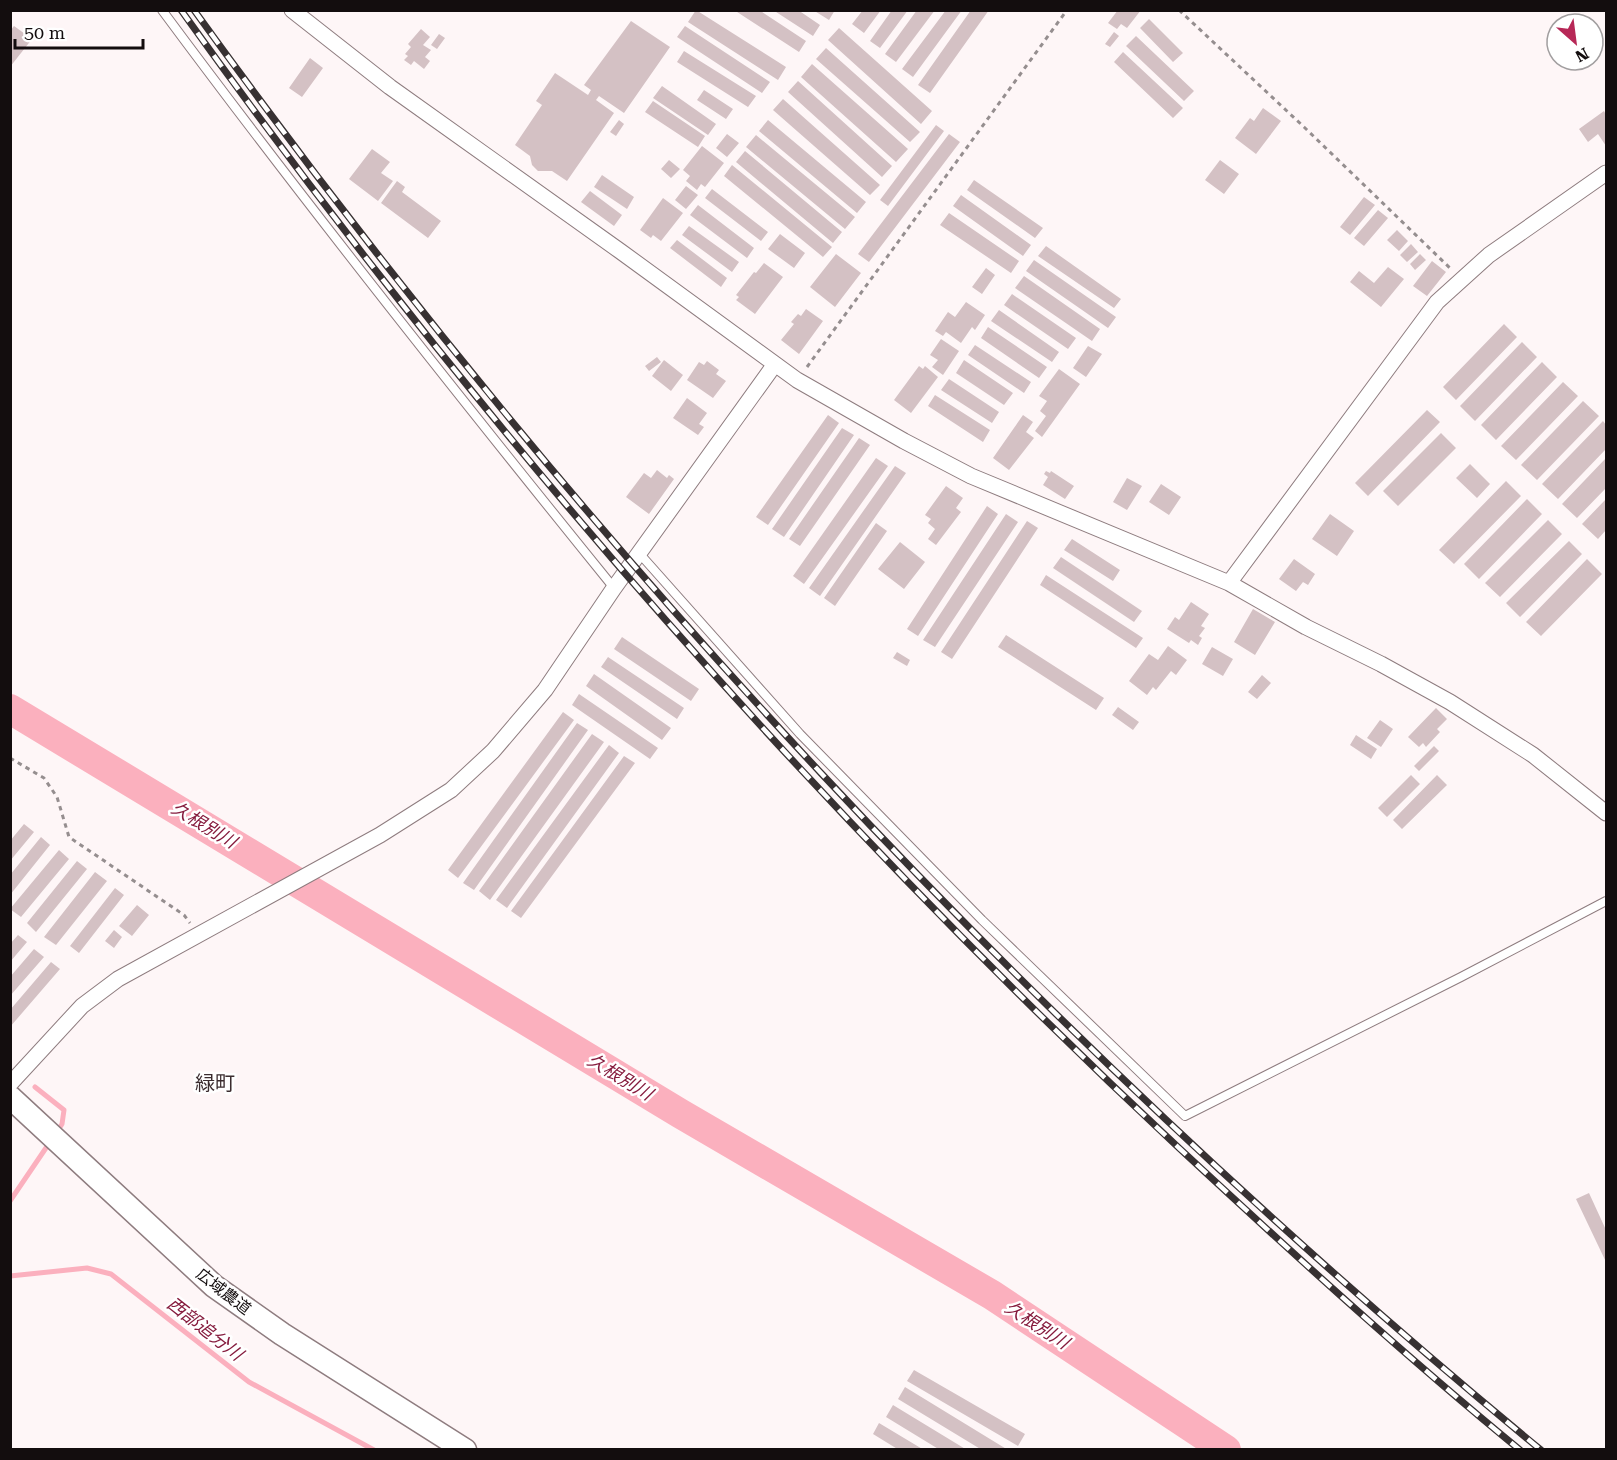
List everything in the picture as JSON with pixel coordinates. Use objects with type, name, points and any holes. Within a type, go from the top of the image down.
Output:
[{"type":"street","points":[[292,10],[390,87],[797,380],[971,476],[1229,584],[1450,702],[1533,754],[1606,813]]},
{"type":"street","points":[[1229,584],[1437,303],[1489,255],[1606,172]]},
{"type":"street","points":[[10,1084],[82,1006],[118,979],[359,846],[451,790],[493,751],[544,690],[614,588],[775,364]]},
{"type":"street","name":"広域農道","points":[[10,1097],[214,1286],[282,1334],[465,1449]]},
{"type":"lane","points":[[162,10],[274,160],[456,394],[614,588]]},
{"type":"lane","points":[[639,553],[800,734],[982,920],[1185,1116],[1606,901]]},
{"type":"path","points":[[797,380],[1066,10]]},
{"type":"path","points":[[1179,10],[1461,279]]},
{"type":"path","points":[[10,758],[44,778],[57,796],[69,837],[184,915],[200,935]]},
{"type":"building","points":[[696,10],[786,67],[778,80],[688,22]]},
{"type":"building","points":[[734,10],[759,10],[806,41],[799,52]]},
{"type":"building","points":[[773,10],[798,10],[820,25],[813,36]]},
{"type":"building","points":[[813,10],[835,10],[829,20]]},
{"type":"building","points":[[863,10],[881,10],[864,33],[852,24]]},
{"type":"building","points":[[892,10],[908,10],[880,48],[870,41]]},
{"type":"building","points":[[917,10],[935,10],[896,62],[885,54]]},
{"type":"building","points":[[946,10],[962,10],[913,77],[902,69]]},
{"type":"building","points":[[971,10],[989,10],[930,93],[918,85]]},
{"type":"building","points":[[1118,10],[1141,10],[1127,28],[1121,24],[1117,29],[1108,23]]},
{"type":"building","points":[[1149,19],[1183,53],[1173,62],[1140,28]]},
{"type":"building","points":[[631,21],[670,47],[624,113],[599,96],[596,100],[614,113],[567,181],[552,171],[538,171],[532,165],[530,156],[515,145],[542,105],[536,101],[555,73],[588,95],[591,90],[584,85]]},
{"type":"building","points":[[14,26],[32,39],[10,67],[10,31]]},
{"type":"building","points":[[685,26],[770,82],[762,93],[677,37]]},
{"type":"building","points":[[839,28],[932,111],[921,124],[828,40]]},
{"type":"building","points":[[421,29],[430,37],[423,45],[431,50],[425,57],[430,61],[424,69],[414,61],[411,65],[404,60],[408,56],[405,54],[411,47],[408,44]]},
{"type":"building","points":[[1114,32],[1119,36],[1110,47],[1105,44]]},
{"type":"building","points":[[439,34],[445,38],[437,49],[431,45]]},
{"type":"building","points":[[1136,36],[1194,91],[1184,101],[1126,46]]},
{"type":"building","points":[[826,48],[920,132],[910,142],[816,59]]},
{"type":"building","points":[[684,51],[756,96],[748,107],[677,62]]},
{"type":"building","points":[[1123,52],[1183,108],[1173,118],[1114,62]]},
{"type":"building","points":[[310,58],[323,68],[302,97],[289,88]]},
{"type":"building","points":[[812,64],[908,149],[896,162],[801,77]]},
{"type":"building","points":[[798,81],[892,166],[882,177],[788,92]]},
{"type":"building","points":[[662,86],[716,124],[708,135],[653,98]]},
{"type":"building","points":[[704,90],[733,109],[726,119],[697,100]]},
{"type":"building","points":[[783,99],[880,185],[870,195],[773,110]]},
{"type":"building","points":[[653,101],[705,136],[698,147],[645,112]]},
{"type":"building","points":[[1263,108],[1281,121],[1256,154],[1235,138],[1250,118],[1254,121]]},
{"type":"building","points":[[1604,111],[1606,146],[1598,134],[1588,142],[1579,129]]},
{"type":"building","points":[[619,120],[624,124],[616,136],[610,132]]},
{"type":"building","points":[[768,120],[866,202],[857,213],[759,131]]},
{"type":"building","points":[[936,125],[944,131],[888,206],[880,200]]},
{"type":"building","points":[[727,134],[739,143],[727,157],[716,148]]},
{"type":"building","points":[[949,134],[960,142],[869,262],[858,254]]},
{"type":"building","points":[[756,135],[855,217],[845,229],[746,147]]},
{"type":"building","points":[[702,146],[724,163],[705,187],[701,184],[697,190],[686,181],[690,176],[683,170]]},
{"type":"building","points":[[372,149],[390,162],[381,173],[393,181],[378,201],[349,179]]},
{"type":"building","points":[[745,151],[842,232],[833,243],[736,162]]},
{"type":"building","points":[[669,160],[680,169],[671,178],[661,169]]},
{"type":"building","points":[[1220,160],[1239,174],[1224,194],[1205,180]]},
{"type":"building","points":[[732,165],[832,247],[823,257],[724,176]]},
{"type":"building","points":[[602,175],[634,197],[627,209],[594,187]]},
{"type":"building","points":[[974,180],[1043,228],[1035,238],[967,190]]},
{"type":"building","points":[[397,181],[405,187],[402,192],[441,221],[428,238],[381,203]]},
{"type":"building","points":[[686,186],[698,195],[686,209],[675,200]]},
{"type":"building","points":[[712,189],[768,232],[761,241],[705,198]]},
{"type":"building","points":[[590,191],[622,215],[614,226],[581,202]]},
{"type":"building","points":[[961,195],[1031,245],[1023,256],[953,206]]},
{"type":"building","points":[[1364,197],[1375,205],[1350,235],[1340,227]]},
{"type":"building","points":[[663,198],[683,213],[661,241],[653,235],[651,238],[640,230]]},
{"type":"building","points":[[698,205],[754,248],[747,258],[690,215]]},
{"type":"building","points":[[1378,210],[1388,218],[1364,246],[1354,238]]},
{"type":"building","points":[[949,213],[1019,261],[1011,273],[940,225]]},
{"type":"building","points":[[689,226],[739,262],[732,272],[682,235]]},
{"type":"building","points":[[1397,230],[1408,241],[1399,251],[1387,240]]},
{"type":"building","points":[[780,234],[805,253],[794,268],[768,249]]},
{"type":"building","points":[[677,240],[727,278],[721,287],[670,248]]},
{"type":"building","points":[[1411,244],[1418,252],[1407,262],[1400,255]]},
{"type":"building","points":[[1046,246],[1121,299],[1114,308],[1038,256]]},
{"type":"building","points":[[836,254],[861,273],[835,307],[810,287]]},
{"type":"building","points":[[1420,254],[1426,260],[1415,270],[1410,264]]},
{"type":"building","points":[[1034,260],[1116,317],[1108,328],[1026,271]]},
{"type":"building","points":[[1432,261],[1446,272],[1427,296],[1413,286]]},
{"type":"building","points":[[764,263],[783,277],[755,314],[736,300],[739,297],[736,295]]},
{"type":"building","points":[[1388,267],[1404,279],[1381,307],[1350,282],[1359,271],[1374,283]]},
{"type":"building","points":[[986,268],[995,275],[982,294],[972,287]]},
{"type":"building","points":[[1024,276],[1100,329],[1092,341],[1015,288]]},
{"type":"building","points":[[1012,294],[1076,338],[1068,349],[1004,305]]},
{"type":"building","points":[[966,302],[985,315],[975,330],[972,327],[961,343],[946,332],[943,336],[935,331],[948,312],[955,317]]},
{"type":"building","points":[[806,309],[823,321],[799,354],[781,340],[794,324],[791,322],[798,314],[801,316]]},
{"type":"building","points":[[999,310],[1059,352],[1052,362],[991,321]]},
{"type":"building","points":[[1504,324],[1517,337],[1456,400],[1443,387]]},
{"type":"building","points":[[988,327],[1047,367],[1039,378],[981,338]]},
{"type":"building","points":[[941,339],[959,351],[943,375],[932,367],[938,360],[930,355]]},
{"type":"building","points":[[1522,342],[1537,357],[1475,421],[1460,406]]},
{"type":"building","points":[[975,345],[1031,382],[1024,393],[968,355]]},
{"type":"building","points":[[1088,346],[1102,354],[1086,377],[1073,368]]},
{"type":"building","points":[[657,357],[661,362],[649,371],[645,366]]},
{"type":"building","points":[[664,360],[683,375],[671,391],[652,376]]},
{"type":"building","points":[[964,360],[1013,393],[1004,405],[956,373]]},
{"type":"building","points":[[707,361],[719,370],[716,374],[726,381],[713,398],[687,380],[699,362],[704,365]]},
{"type":"building","points":[[1542,362],[1557,377],[1496,440],[1481,425]]},
{"type":"building","points":[[919,366],[923,369],[925,366],[938,377],[911,413],[894,400]]},
{"type":"building","points":[[1059,369],[1080,384],[1042,437],[1035,431],[1046,416],[1040,411],[1047,401],[1039,396]]},
{"type":"building","points":[[949,379],[999,412],[992,423],[941,390]]},
{"type":"building","points":[[1563,382],[1578,396],[1516,460],[1501,446]]},
{"type":"building","points":[[935,395],[990,430],[983,442],[928,406]]},
{"type":"building","points":[[687,398],[707,413],[699,424],[704,427],[698,435],[673,418]]},
{"type":"building","points":[[1583,401],[1599,416],[1537,480],[1521,465]]},
{"type":"building","points":[[1427,410],[1440,422],[1368,496],[1355,483]]},
{"type":"building","points":[[828,415],[839,423],[768,525],[756,517]]},
{"type":"building","points":[[1023,415],[1033,422],[1026,432],[1034,438],[1009,470],[993,458]]},
{"type":"building","points":[[1603,421],[1606,425],[1606,449],[1558,499],[1542,484]]},
{"type":"building","points":[[842,428],[854,435],[784,537],[772,529]]},
{"type":"building","points":[[1441,433],[1456,448],[1398,506],[1383,491]]},
{"type":"building","points":[[859,438],[870,445],[800,546],[789,539]]},
{"type":"building","points":[[876,458],[888,466],[804,584],[793,576]]},
{"type":"building","points":[[1606,458],[1606,488],[1577,518],[1562,504]]},
{"type":"building","points":[[1470,464],[1490,484],[1477,498],[1456,478]]},
{"type":"building","points":[[895,466],[906,473],[820,596],[809,588]]},
{"type":"building","points":[[657,470],[667,478],[669,475],[674,479],[649,514],[626,497],[644,473],[651,478]]},
{"type":"building","points":[[1046,471],[1050,473],[1051,471],[1074,486],[1065,499],[1043,485],[1048,477],[1044,474]]},
{"type":"building","points":[[1127,478],[1142,486],[1127,510],[1113,502]]},
{"type":"building","points":[[1506,481],[1521,496],[1454,564],[1439,550]]},
{"type":"building","points":[[1161,484],[1181,497],[1169,515],[1149,502]]},
{"type":"building","points":[[946,486],[963,498],[956,508],[961,512],[936,545],[928,539],[935,529],[928,523],[931,519],[925,515]]},
{"type":"building","points":[[1527,499],[1542,514],[1479,579],[1464,564]]},
{"type":"building","points":[[1606,499],[1606,530],[1598,539],[1582,524]]},
{"type":"building","points":[[987,506],[998,514],[918,636],[907,629]]},
{"type":"building","points":[[1006,514],[1018,522],[935,647],[923,640]]},
{"type":"building","points":[[1330,514],[1354,531],[1337,556],[1312,539]]},
{"type":"building","points":[[1548,520],[1562,534],[1500,597],[1485,583]]},
{"type":"building","points":[[1027,521],[1038,528],[952,659],[941,652]]},
{"type":"building","points":[[876,523],[887,531],[835,606],[824,598]]},
{"type":"building","points":[[1072,539],[1120,570],[1113,581],[1064,550]]},
{"type":"building","points":[[1569,541],[1582,554],[1520,617],[1506,603]]},
{"type":"building","points":[[900,542],[925,562],[904,589],[878,569]]},
{"type":"building","points":[[1061,557],[1142,611],[1134,622],[1053,568]]},
{"type":"building","points":[[1294,559],[1315,574],[1308,585],[1303,582],[1296,591],[1279,579]]},
{"type":"building","points":[[1587,559],[1602,574],[1541,636],[1526,622]]},
{"type":"building","points":[[1046,575],[1143,638],[1136,648],[1040,585]]},
{"type":"building","points":[[1191,602],[1209,614],[1201,626],[1205,628],[1199,636],[1202,638],[1198,645],[1191,640],[1189,643],[1167,629],[1175,617],[1179,620]]},
{"type":"building","points":[[1253,609],[1275,622],[1255,655],[1234,642]]},
{"type":"building","points":[[1006,635],[1104,698],[1096,710],[998,647]]},
{"type":"building","points":[[622,637],[699,689],[691,701],[614,649]]},
{"type":"building","points":[[1168,646],[1187,660],[1176,675],[1171,671],[1156,690],[1153,687],[1147,695],[1129,681],[1149,654],[1158,660]]},
{"type":"building","points":[[1212,647],[1233,659],[1223,676],[1202,664]]},
{"type":"building","points":[[897,652],[910,660],[907,666],[893,658]]},
{"type":"building","points":[[608,657],[684,708],[677,719],[601,667]]},
{"type":"building","points":[[594,674],[671,728],[662,740],[586,686]]},
{"type":"building","points":[[1262,675],[1271,683],[1257,699],[1248,692]]},
{"type":"building","points":[[579,694],[658,748],[650,759],[572,705]]},
{"type":"building","points":[[1118,707],[1139,722],[1133,730],[1112,715]]},
{"type":"building","points":[[1436,708],[1447,719],[1437,729],[1440,732],[1426,747],[1423,743],[1419,747],[1408,737]]},
{"type":"building","points":[[563,712],[574,720],[458,878],[448,870]]},
{"type":"building","points":[[1380,720],[1393,729],[1381,747],[1367,738]]},
{"type":"building","points":[[577,723],[588,730],[474,890],[463,883]]},
{"type":"building","points":[[592,734],[604,742],[490,900],[479,891]]},
{"type":"building","points":[[1356,735],[1377,749],[1371,759],[1350,745]]},
{"type":"building","points":[[609,745],[619,753],[507,908],[496,900]]},
{"type":"building","points":[[1434,746],[1439,751],[1419,771],[1414,766]]},
{"type":"building","points":[[624,756],[635,763],[521,918],[511,911]]},
{"type":"building","points":[[1411,775],[1420,784],[1387,817],[1378,808]]},
{"type":"building","points":[[1437,775],[1447,785],[1402,829],[1393,820]]},
{"type":"building","points":[[24,824],[34,832],[10,861],[10,841]]},
{"type":"building","points":[[41,837],[50,845],[10,895],[10,875]]},
{"type":"building","points":[[59,850],[69,859],[21,917],[10,909]]},
{"type":"building","points":[[77,861],[87,869],[36,932],[27,923]]},
{"type":"building","points":[[95,872],[107,881],[56,945],[44,937]]},
{"type":"building","points":[[115,888],[124,895],[79,953],[70,946]]},
{"type":"building","points":[[137,905],[149,915],[132,936],[119,926]]},
{"type":"building","points":[[114,930],[122,937],[114,948],[105,941]]},
{"type":"building","points":[[18,935],[27,942],[10,962],[10,944]]},
{"type":"building","points":[[34,949],[44,957],[10,996],[10,977]]},
{"type":"building","points":[[51,962],[60,969],[10,1027],[10,1010]]},
{"type":"building","points":[[1589,1193],[1606,1230],[1606,1262],[1576,1199]]},
{"type":"building","points":[[914,1370],[1025,1434],[1018,1446],[907,1381]]},
{"type":"building","points":[[905,1387],[1008,1450],[982,1450],[898,1399]]},
{"type":"building","points":[[893,1405],[967,1450],[940,1450],[886,1417]]},
{"type":"building","points":[[879,1423],[924,1450],[899,1450],[873,1434]]},
{"type":"waterway","name":"久根別川","points":[[10,709],[681,1114],[992,1295],[1226,1450]]},
{"type":"waterway","name":"西部追分川","points":[[35,1087],[64,1110],[62,1124],[57,1132]]},
{"type":"waterway","name":"西部追分川","points":[[10,1201],[50,1142]]},
{"type":"waterway","name":"西部追分川","points":[[10,1276],[87,1268],[111,1274],[249,1382],[374,1450]]},
{"type":"railway","points":[[181,10],[293,163],[409,313],[528,460],[778,745],[908,882],[1042,1017],[1179,1148],[1347,1302],[1520,1450]]},
{"type":"railway","points":[[194,10],[342,208],[496,402],[656,590],[821,774],[993,951],[1170,1123],[1353,1290],[1541,1450]]},
{"type":"district","name":"緑町","points":[[215,1083]]}]
